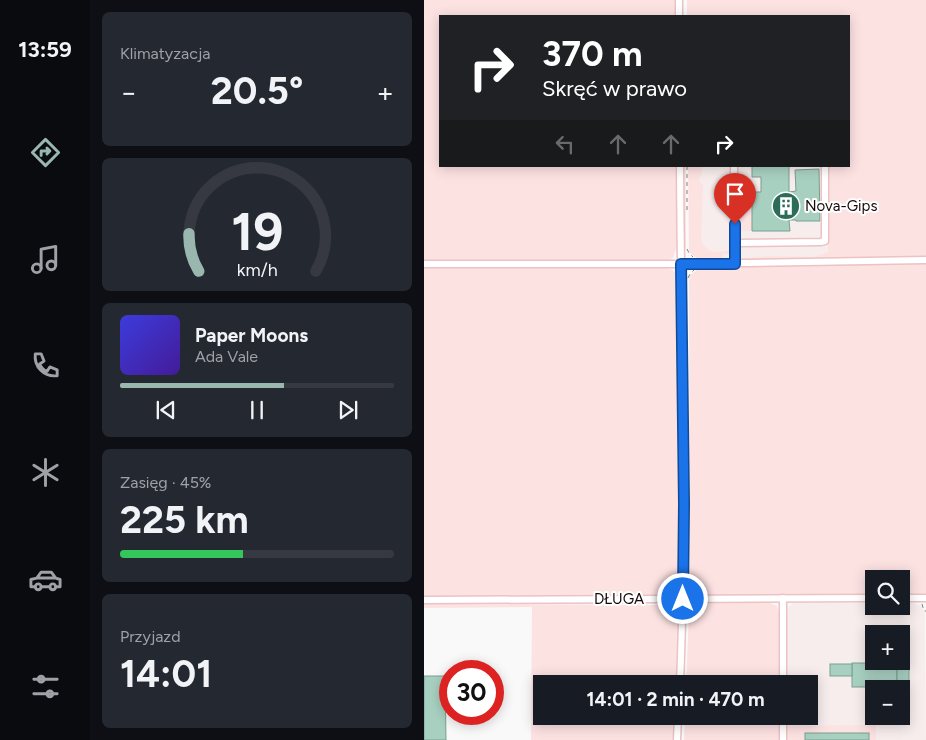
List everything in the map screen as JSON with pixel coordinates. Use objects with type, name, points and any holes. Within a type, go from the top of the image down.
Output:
[{"type":"street","points":[[679,0],[679,15]]},
{"type":"street","points":[[680,167],[684,504],[680,675]]},
{"type":"street","points":[[734,167],[735,264]]},
{"type":"street","points":[[735,243],[821,242],[825,240],[825,167]]},
{"type":"street","points":[[424,264],[735,264],[926,260]]},
{"type":"street","points":[[783,598],[783,675]]},
{"type":"street","name":"DŁUGA","points":[[424,600],[865,598]]},
{"type":"street","points":[[910,598],[926,598]]},
{"type":"street","points":[[677,740],[678,725]]},
{"type":"street","points":[[783,725],[783,740]]},
{"type":"path","points":[[688,614],[696,603]]},
{"type":"shaded area","points":[[424,0],[676,0],[676,15],[439,15],[439,167],[677,167],[677,246],[673,258],[664,262],[424,261]]},
{"type":"shaded area","points":[[687,0],[926,0],[926,258],[742,260],[740,258],[770,256],[814,257],[828,252],[827,167],[850,167],[850,15],[687,15]]},
{"type":"shaded area","points":[[683,167],[686,167],[686,249],[684,248]]},
{"type":"shaded area","points":[[688,167],[702,167],[699,180],[703,186],[701,239],[706,248],[714,252],[732,250],[733,254],[723,254],[723,258],[731,258],[727,261],[698,262],[697,258],[689,251]]},
{"type":"shaded area","points":[[694,167],[829,167],[830,257],[710,258],[694,246]]},
{"type":"shaded area","points":[[740,179],[752,179],[752,231],[737,231],[737,182]]},
{"type":"shaded area","points":[[727,182],[732,182],[732,231],[730,230],[730,208],[724,206],[723,192],[726,191]]},
{"type":"shaded area","points":[[926,263],[926,595],[910,595],[910,570],[865,570],[865,595],[697,595],[697,592],[690,585],[689,281],[690,275],[698,267]]},
{"type":"shaded area","points":[[424,266],[664,267],[676,273],[678,278],[678,583],[673,592],[668,595],[659,596],[424,597]]},
{"type":"shaded area","points":[[700,603],[770,603],[777,606],[779,613],[781,613],[781,675],[686,675],[689,613],[692,608]]},
{"type":"shaded area","points":[[794,603],[865,603],[865,615],[910,615],[910,603],[921,606],[925,612],[926,740],[793,740],[794,726],[786,725],[818,725],[818,675],[786,675],[786,612],[789,606]]},
{"type":"shaded area","points":[[424,604],[671,605],[675,609],[678,618],[676,675],[533,675],[533,725],[674,725],[673,740],[531,740],[532,607],[424,608]]},
{"type":"shaded area","points":[[685,725],[781,725],[782,740],[684,740]]},
{"type":"shaded area","points":[[876,725],[876,740],[869,740],[869,733],[805,733],[805,740],[786,740],[786,726]]},
{"type":"building","name":"Nova-Gips","points":[[752,167],[789,167],[789,192],[796,191],[795,170],[819,169],[820,221],[789,220],[790,231],[752,231],[752,192],[761,192],[761,177],[752,177]]},
{"type":"building","points":[[852,663],[865,663],[865,670],[897,670],[897,680],[865,680],[865,687],[852,687]]},
{"type":"building","points":[[830,664],[852,664],[852,676],[830,676]]},
{"type":"building","points":[[897,670],[909,670],[909,680],[897,680]]},
{"type":"building","points":[[424,676],[439,676],[439,725],[446,725],[446,740],[424,740]]},
{"type":"building","points":[[805,733],[869,733],[869,740],[805,740]]},
{"type":"place","name":"Nova-Gips","points":[[786,206]]},
{"type":"route","points":[[683,599],[684,504],[681,264],[735,264],[735,224]]}]
